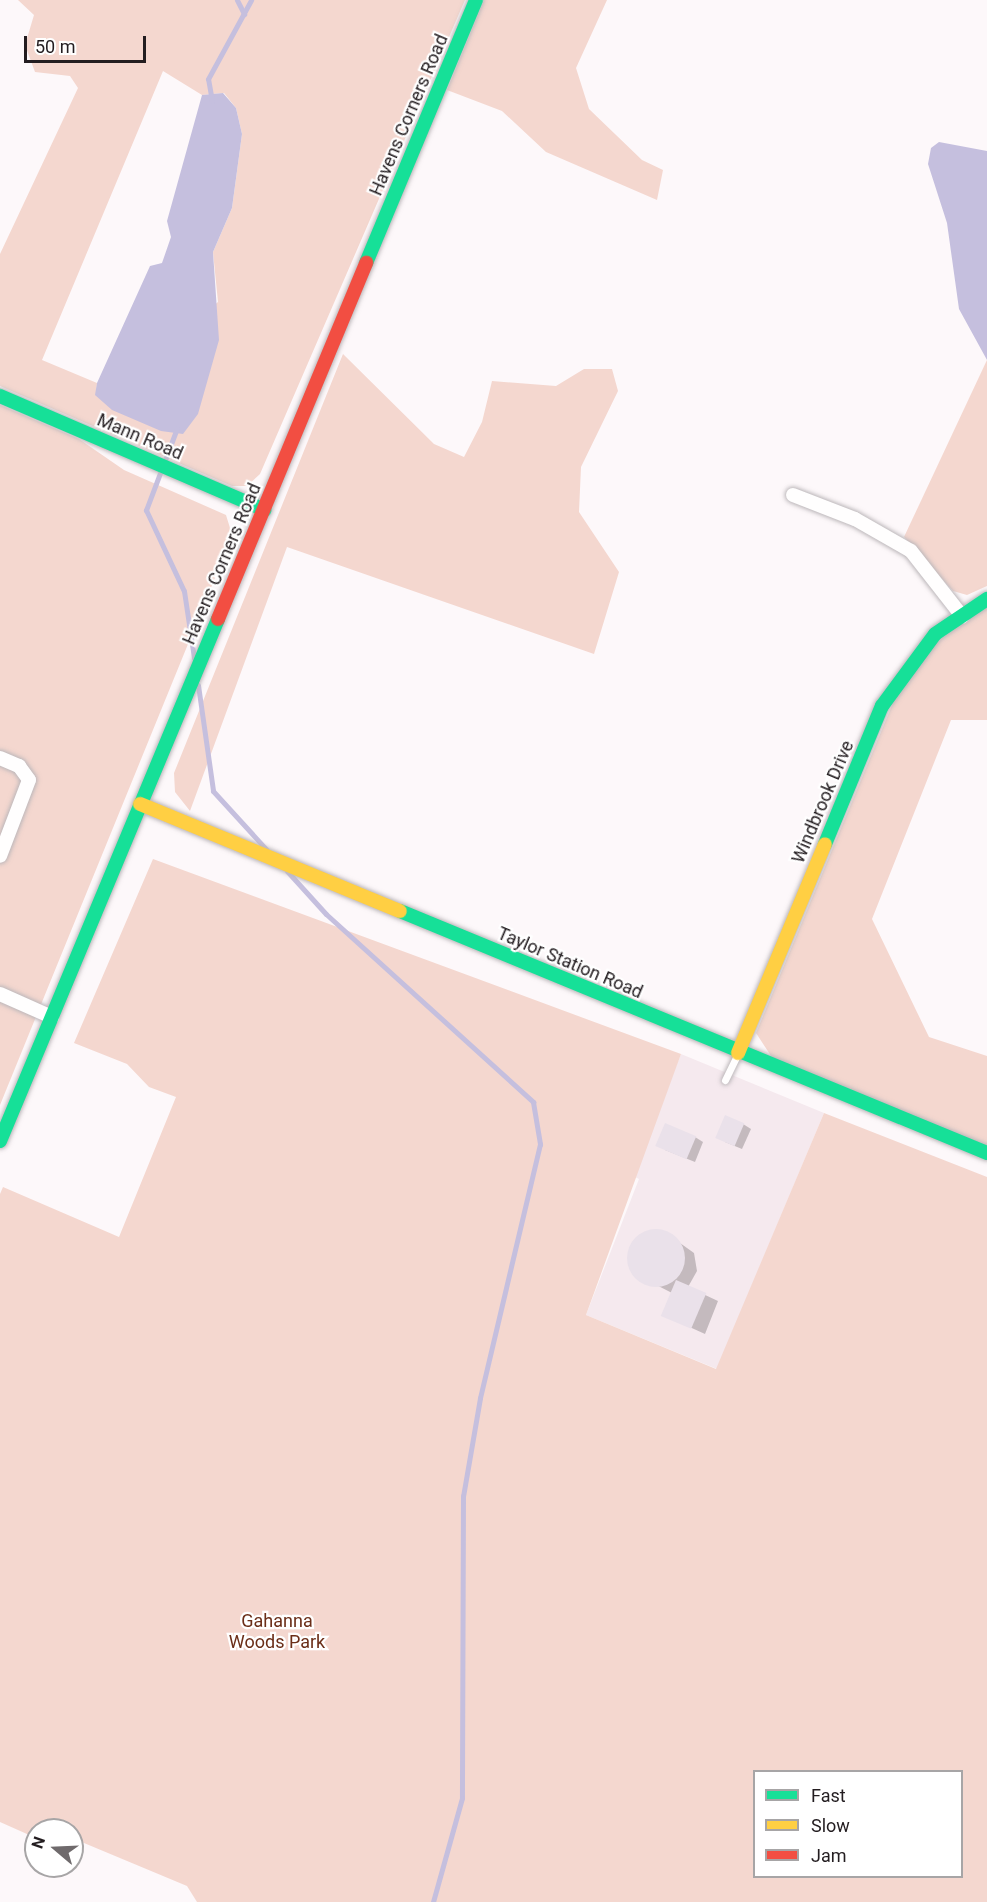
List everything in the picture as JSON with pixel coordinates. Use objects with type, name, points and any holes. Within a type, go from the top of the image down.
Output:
[{"type":"main road","name":"Havens Corners Road","points":[[0,1141],[476,0]]},
{"type":"main road","name":"Mann Road","points":[[0,396],[265,510]]},
{"type":"main road","name":"Windbrook Drive","points":[[738,1053],[882,706],[935,634],[987,599]]},
{"type":"main road","name":"Taylor Station Road","points":[[140,804],[738,1053],[987,1153]]},
{"type":"street","points":[[793,495],[855,519],[910,551],[962,616]]},
{"type":"street","points":[[0,758],[19,766],[29,780],[0,856]]},
{"type":"street","points":[[0,994],[52,1017]]},
{"type":"lane","points":[[725,1080],[738,1053]]},
{"type":"shaded area","points":[[223,93],[236,108],[242,134],[232,208],[213,252],[219,340],[198,414],[183,434],[161,431],[112,410],[95,395],[97,383],[150,266],[162,263],[171,237],[167,221],[202,95]]},
{"type":"shaded area","points":[[939,142],[987,151],[987,360],[959,309],[947,223],[928,164],[931,148]]},
{"type":"shaded area","points":[[681,1054],[824,1113],[717,1369],[586,1315],[639,1179],[631,1175]]},
{"type":"green space","points":[[18,0],[465,0],[260,474],[247,486],[232,486],[0,386],[0,254],[78,88],[70,76],[35,72],[25,45],[34,15]],"holes":[[[163,71],[202,95],[224,93],[236,108],[242,134],[232,208],[213,252],[218,302],[96,395],[97,383],[42,360]]]},
{"type":"green space","points":[[484,0],[607,0],[576,68],[589,109],[642,160],[663,170],[657,200],[546,152],[502,111],[447,90]]},
{"type":"green space","points":[[343,354],[434,444],[464,457],[482,422],[492,381],[556,386],[584,369],[612,369],[618,391],[581,467],[579,512],[619,572],[594,654],[287,547],[190,811],[175,792],[174,773]]},
{"type":"green space","points":[[987,360],[987,586],[967,595],[953,591],[904,537]]},
{"type":"green space","points":[[0,405],[79,439],[124,470],[226,515],[230,528],[228,546],[0,1105]]},
{"type":"green space","points":[[987,607],[987,720],[951,720],[872,919],[929,1037],[987,1056],[987,1146],[773,1059],[756,1033],[893,703],[939,640]]},
{"type":"green space","name":"Gahanna Woods Park","points":[[153,859],[681,1054],[586,1315],[716,1369],[824,1113],[987,1177],[987,1902],[197,1902],[187,1886],[84,1843],[84,1818],[24,1818],[24,1833],[0,1822],[0,1194],[3,1187],[119,1237],[176,1097],[149,1087],[127,1064],[74,1043]]},
{"type":"building","points":[[725,1115],[744,1123],[735,1146],[715,1138]]},
{"type":"building","points":[[665,1123],[696,1136],[687,1159],[655,1146]]},
{"type":"building","points":[[656,1229],[667,1231],[680,1242],[685,1258],[683,1269],[672,1282],[656,1287],[645,1285],[632,1274],[627,1258],[629,1247],[640,1234]]},
{"type":"building","points":[[676,1280],[706,1293],[691,1329],[661,1316]]},
{"type":"waterway","points":[[237,0],[244,14]]},
{"type":"waterway","points":[[212,101],[208,79],[251,0]]},
{"type":"waterway","points":[[177,428],[146,510],[184,591],[194,658]]},
{"type":"waterway","points":[[198,685],[213,791],[266,849]]},
{"type":"waterway","points":[[287,871],[326,914],[533,1102],[540,1144],[480,1398],[463,1496],[462,1798],[433,1902]]},
{"type":"traffic: fast","points":[[366,263],[476,0]]},
{"type":"traffic: fast","points":[[0,396],[265,510]]},
{"type":"traffic: fast","points":[[825,844],[882,706],[935,634],[987,599]]},
{"type":"traffic: fast","points":[[0,1141],[218,619]]},
{"type":"traffic: fast","points":[[400,911],[987,1153]]},
{"type":"traffic: slow","points":[[140,804],[400,911]]},
{"type":"traffic: slow","points":[[738,1053],[825,844]]},
{"type":"traffic: jam","points":[[218,619],[366,263]]}]
